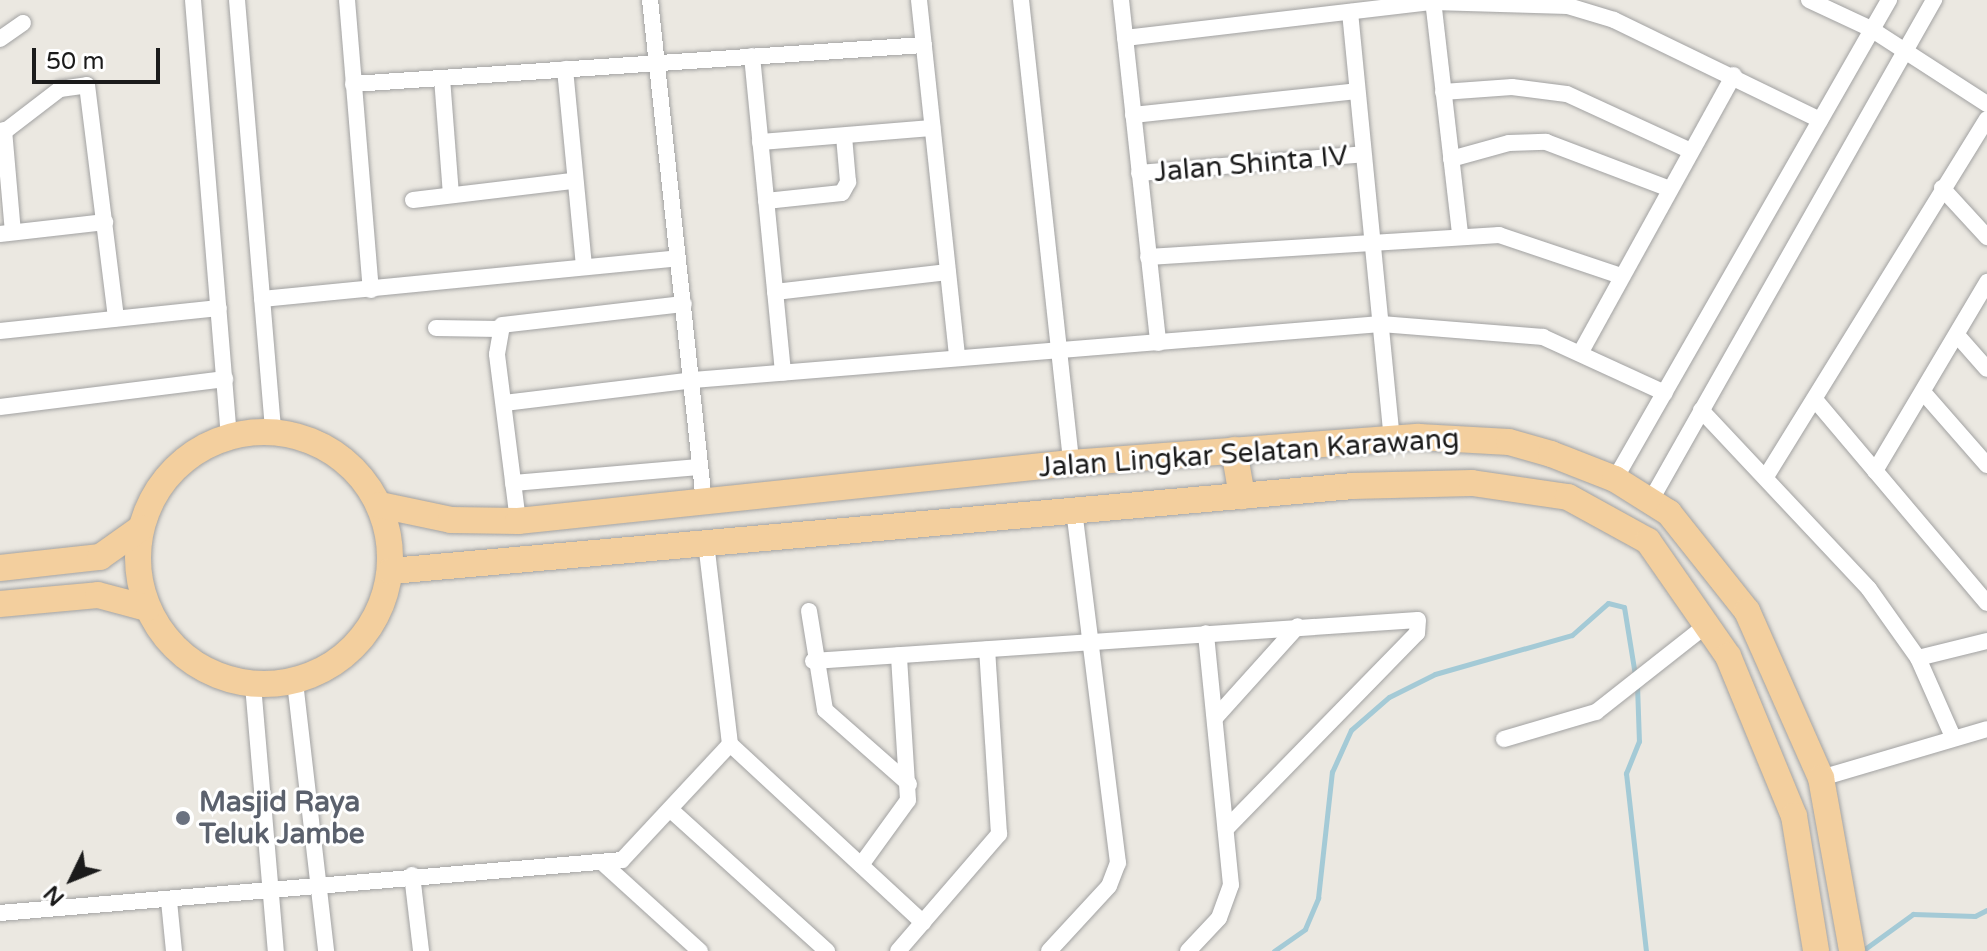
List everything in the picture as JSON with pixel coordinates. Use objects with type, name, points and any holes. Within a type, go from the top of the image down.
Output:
[{"type":"main road","points":[[273,431],[341,457],[380,505],[391,571],[382,609],[361,642],[331,667],[295,682],[253,685],[209,673],[172,646],[147,608],[138,572],[141,528],[170,472],[229,435],[273,431]]},
{"type":"main road","name":"Jalan Lingkar Selatan Karawang","points":[[380,505],[451,520],[518,521],[1071,463],[1234,450],[1392,441],[1509,442],[1615,479],[1651,500],[1726,577],[1821,778],[1852,948]]},
{"type":"main road","points":[[1234,450],[1242,496]]},
{"type":"main road","name":"Jalan Lingkar Selatan Karawang","points":[[391,571],[1242,496],[1472,483],[1568,497],[1648,541],[1709,623],[1761,725],[1794,816],[1816,951]]},
{"type":"main road","points":[[0,568],[100,557],[141,528]]},
{"type":"main road","points":[[0,604],[98,595],[147,608]]},
{"type":"street","points":[[193,0],[229,435]]},
{"type":"street","points":[[237,0],[273,431]]},
{"type":"street","points":[[347,0],[371,290]]},
{"type":"street","points":[[650,0],[704,502]]},
{"type":"street","points":[[919,0],[957,358]]},
{"type":"street","points":[[1021,0],[1071,463]]},
{"type":"street","points":[[1121,0],[1158,343]]},
{"type":"street","points":[[1809,0],[1871,29],[1987,104]]},
{"type":"street","points":[[1615,479],[1889,0]]},
{"type":"street","points":[[1651,500],[1934,0]]},
{"type":"street","points":[[1125,38],[1433,1],[1525,1],[1590,10],[1734,75],[1820,120]]},
{"type":"street","points":[[1433,1],[1460,234]]},
{"type":"street","points":[[1350,12],[1392,441]]},
{"type":"street","points":[[0,39],[23,23]]},
{"type":"street","points":[[353,84],[924,45]]},
{"type":"street","points":[[752,56],[783,372]]},
{"type":"street","points":[[565,69],[572,181],[584,266]]},
{"type":"street","points":[[1582,350],[1667,188],[1734,75]]},
{"type":"street","points":[[442,78],[451,195]]},
{"type":"street","points":[[105,222],[6,233],[2,132],[60,89],[87,85],[105,222],[116,318]]},
{"type":"street","points":[[1443,92],[1512,87],[1567,94],[1689,150]]},
{"type":"street","points":[[1133,115],[1357,91]]},
{"type":"street","points":[[1767,475],[1817,402],[1942,188],[1987,119]]},
{"type":"street","points":[[760,142],[932,128]]},
{"type":"street","points":[[766,201],[842,193],[848,182],[844,136]]},
{"type":"street","points":[[1451,159],[1509,143],[1546,142],[1667,188]]},
{"type":"street","name":"Jalan Shinta IV","points":[[1139,173],[1363,154]]},
{"type":"street","points":[[413,200],[572,181]]},
{"type":"street","points":[[1942,188],[1987,237]]},
{"type":"street","points":[[1148,257],[1372,238],[1460,234],[1518,237],[1621,276]]},
{"type":"street","points":[[262,299],[678,258]]},
{"type":"street","points":[[775,292],[948,272]]},
{"type":"street","points":[[1875,471],[1987,282]]},
{"type":"street","points":[[436,328],[499,329],[518,318],[684,304]]},
{"type":"street","points":[[0,331],[219,308]]},
{"type":"street","points":[[504,403],[693,380],[1381,324],[1496,328],[1582,350],[1665,393]]},
{"type":"street","points":[[499,329],[518,521]]},
{"type":"street","points":[[1957,335],[1987,369]]},
{"type":"street","points":[[0,407],[225,379]]},
{"type":"street","points":[[1923,392],[1987,465]]},
{"type":"street","points":[[1817,402],[1987,603]]},
{"type":"street","points":[[1701,410],[1767,475],[1869,589],[1918,658],[1953,737]]},
{"type":"street","points":[[513,483],[699,467]]},
{"type":"street","points":[[1049,951],[1109,886],[1118,863],[1074,511]]},
{"type":"street","points":[[706,542],[730,744],[923,923]]},
{"type":"street","points":[[809,611],[813,661],[833,720],[909,784]]},
{"type":"street","points":[[813,661],[1401,616],[1420,624],[1226,829]]},
{"type":"street","points":[[1504,739],[1574,722],[1709,623]]},
{"type":"street","points":[[1216,717],[1298,626]]},
{"type":"street","points":[[1188,951],[1229,895],[1226,829],[1206,633]]},
{"type":"street","points":[[1918,658],[1987,641]]},
{"type":"street","points":[[898,951],[999,834],[987,649]]},
{"type":"street","points":[[861,865],[906,805],[909,784],[899,655]]},
{"type":"street","points":[[295,682],[326,951]]},
{"type":"street","points":[[253,685],[276,951]]},
{"type":"street","points":[[1821,778],[1987,729]]},
{"type":"street","points":[[0,913],[270,893],[412,875],[605,865],[634,852],[730,744]]},
{"type":"street","points":[[672,811],[827,951]]},
{"type":"street","points":[[605,865],[700,951]]},
{"type":"street","points":[[412,875],[421,951]]},
{"type":"street","points":[[169,901],[174,951]]},
{"type":"waterway","points":[[1274,951],[1305,929],[1318,898],[1332,772],[1351,730],[1389,697],[1435,674],[1572,635],[1608,603],[1624,607],[1635,675]]},
{"type":"waterway","points":[[1637,685],[1639,741],[1626,773],[1646,951]]},
{"type":"waterway","points":[[1862,951],[1913,914],[1975,916],[1987,910]]},
{"type":"place","name":"Masjid Raya Teluk Jambe","points":[[183,818]]}]
